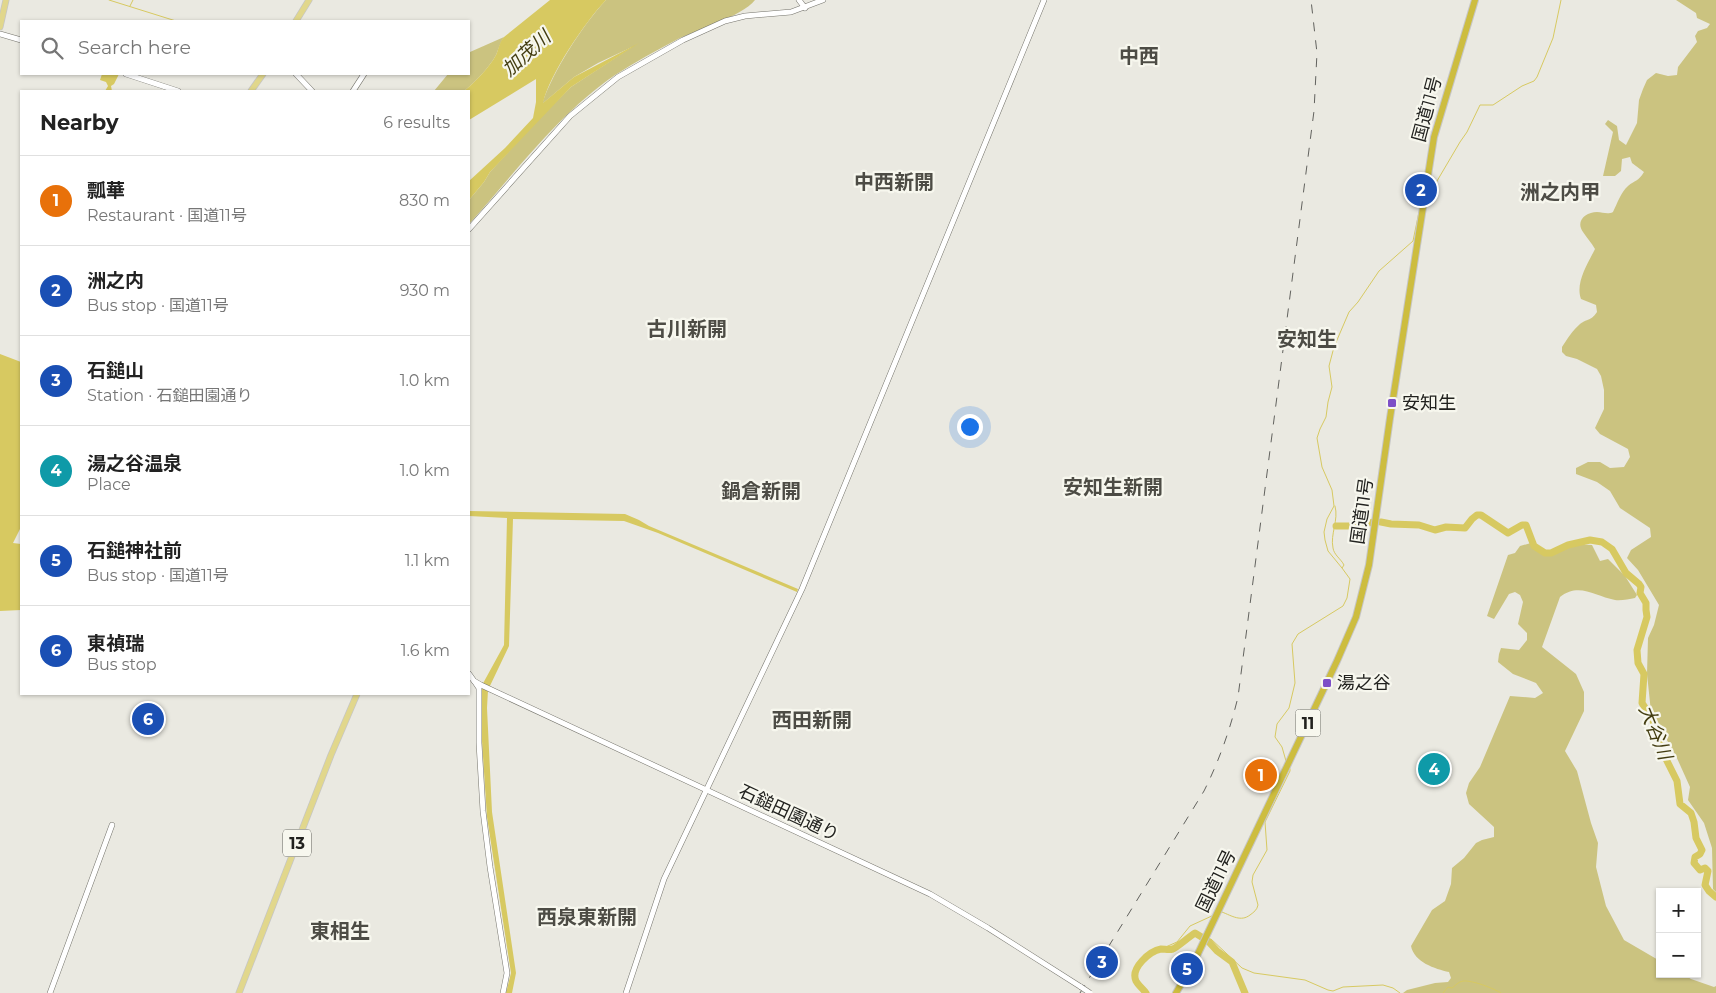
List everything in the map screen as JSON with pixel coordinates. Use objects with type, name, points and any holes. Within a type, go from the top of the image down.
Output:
[{"type":"highway","name":"国道11号","points":[[1176,993],[1194,962],[1348,638],[1360,601],[1376,525],[1429,160],[1441,109],[1475,0]]},
{"type":"main road","points":[[0,27],[6,0]]},
{"type":"main road","points":[[297,20],[309,0]]},
{"type":"main road","points":[[252,90],[262,75]]},
{"type":"main road","name":"13","points":[[239,993],[324,772],[357,695]]},
{"type":"street","points":[[799,0],[804,8]]},
{"type":"street","points":[[470,228],[570,116],[618,77],[683,40],[725,21],[745,16],[791,12],[823,0]]},
{"type":"street","points":[[626,993],[664,880],[801,592],[1044,0]]},
{"type":"street","points":[[0,34],[20,40]]},
{"type":"street","points":[[129,75],[175,90]]},
{"type":"street","points":[[297,75],[311,90]]},
{"type":"street","points":[[354,90],[363,75]]},
{"type":"street","name":"石鎚田園通り","points":[[470,675],[474,681],[930,894],[988,928],[1090,993]]},
{"type":"street","points":[[474,681],[478,688],[483,811],[507,973],[503,993]]},
{"type":"street","points":[[50,993],[112,825]]},
{"type":"shaded area","points":[[606,0],[755,0],[740,12],[678,39],[646,56],[615,75],[594,91],[538,145],[470,223],[470,199],[490,172],[535,123],[571,87],[632,47],[574,77],[542,104],[553,77],[587,23]]},
{"type":"shaded area","points":[[1676,0],[1716,0],[1716,892],[1713,889],[1712,848],[1704,823],[1688,800],[1690,787],[1676,756],[1651,712],[1647,674],[1648,638],[1654,625],[1659,605],[1638,570],[1627,558],[1631,550],[1651,537],[1650,528],[1620,508],[1610,491],[1597,482],[1576,474],[1576,468],[1588,462],[1600,462],[1610,468],[1624,467],[1630,457],[1628,449],[1600,434],[1595,428],[1604,409],[1604,390],[1601,376],[1597,369],[1566,356],[1562,352],[1562,347],[1575,329],[1593,317],[1597,312],[1596,305],[1581,299],[1581,280],[1595,249],[1581,228],[1581,221],[1586,215],[1593,212],[1613,212],[1621,195],[1644,172],[1632,163],[1630,157],[1622,159],[1621,171],[1615,176],[1603,176],[1613,132],[1605,124],[1608,120],[1617,126],[1619,140],[1626,145],[1637,123],[1639,100],[1647,80],[1656,73],[1668,76],[1677,75],[1678,67],[1697,42],[1695,36],[1698,31],[1707,28],[1710,24],[1697,18],[1696,13]]},
{"type":"shaded area","points":[[504,37],[490,65],[465,90],[435,90],[447,75],[470,75],[470,52]]},
{"type":"shaded area","points":[[1531,543],[1540,553],[1548,555],[1571,546],[1592,545],[1600,561],[1608,559],[1625,576],[1637,595],[1635,598],[1617,600],[1580,590],[1567,593],[1560,597],[1542,647],[1576,674],[1584,692],[1584,711],[1565,751],[1577,771],[1598,843],[1596,867],[1606,906],[1624,940],[1656,959],[1656,978],[1689,978],[1714,987],[1716,986],[1716,993],[1403,993],[1407,990],[1435,983],[1448,982],[1451,978],[1449,972],[1432,967],[1416,956],[1411,946],[1432,910],[1445,901],[1451,884],[1452,868],[1464,858],[1476,843],[1494,837],[1494,827],[1469,804],[1466,793],[1469,783],[1480,767],[1510,696],[1535,698],[1543,693],[1536,683],[1513,674],[1498,662],[1501,648],[1519,650],[1527,640],[1527,633],[1518,624],[1523,602],[1520,595],[1515,592],[1509,594],[1494,619],[1487,616],[1508,555],[1515,553],[1520,546]]},
{"type":"water","name":"加茂川","points":[[550,0],[606,0],[588,21],[569,49],[552,78],[543,103],[574,77],[639,43],[571,87],[490,172],[470,199],[470,180],[505,148],[533,118],[536,102],[536,79],[470,119],[470,90],[465,90],[490,65],[504,37]]},
{"type":"water","points":[[102,75],[118,75],[111,86],[112,90],[106,90],[108,86],[106,82],[100,80]]},
{"type":"water","points":[[0,354],[20,362],[20,529],[13,543],[20,544],[20,610],[0,611]]},
{"type":"water","points":[[470,511],[625,514],[798,589],[797,592],[658,533],[624,521],[513,519],[509,646],[488,690],[487,708],[492,812],[516,973],[512,993],[506,993],[511,973],[487,817],[481,687],[504,645],[507,518],[470,516]]},
{"type":"waterway","points":[[109,0],[173,20]]},
{"type":"waterway","points":[[130,6],[133,0]]},
{"type":"waterway","points":[[1427,198],[1467,132],[1480,105],[1493,105],[1522,86],[1534,81],[1537,77],[1553,38],[1561,0]]},
{"type":"waterway","points":[[1342,568],[1328,551],[1325,540],[1324,532],[1327,519],[1334,506],[1332,490],[1322,467],[1317,438],[1326,417],[1332,387],[1329,366],[1334,347],[1349,312],[1379,271],[1413,241],[1419,212]]},
{"type":"waterway","points":[[1286,761],[1282,747],[1275,737],[1277,724],[1289,708],[1295,683],[1292,644],[1298,634],[1343,606],[1347,598],[1350,579],[1342,568],[1344,565],[1335,553],[1332,543],[1336,516],[1335,506]]},
{"type":"waterway","name":"大谷川","points":[[1381,522],[1419,525],[1435,530],[1446,527],[1465,528],[1472,519],[1477,515],[1481,515],[1508,533],[1522,525],[1526,525],[1534,546],[1545,553],[1551,553],[1568,545],[1590,540],[1602,542],[1612,549],[1626,573],[1641,587],[1640,593],[1646,603],[1647,617],[1637,650],[1638,663],[1644,674],[1642,703],[1653,720],[1656,737],[1664,747],[1665,757],[1677,781],[1680,804],[1691,813],[1694,822],[1696,838],[1702,850],[1695,857],[1694,863],[1700,870],[1705,868],[1708,871],[1705,885],[1716,897]]},
{"type":"waterway","name":"大谷川","points":[[1336,526],[1352,526],[1374,522]]},
{"type":"waterway","points":[[1220,913],[1243,918],[1250,915],[1257,908],[1258,905],[1252,882],[1253,875],[1267,850],[1265,822],[1290,769]]},
{"type":"waterway","points":[[1161,949],[1177,942],[1190,926],[1214,915]]},
{"type":"waterway","points":[[1146,993],[1136,981],[1135,976],[1138,966],[1142,961],[1157,950],[1173,949],[1195,933],[1208,941],[1217,951],[1232,962],[1245,993]]},
{"type":"waterway","points":[[1208,941],[1211,939],[1242,968],[1254,973],[1305,980],[1333,991],[1343,987],[1383,985],[1393,988],[1400,993]]},
{"type":"waterway","points":[[1443,993],[1448,987],[1452,988],[1463,981],[1482,985],[1501,993]]},
{"type":"railway","points":[[1080,993],[1204,791],[1224,745],[1238,697],[1314,111],[1317,53],[1311,0]]},
{"type":"place","name":"洲之内","points":[[1421,190]]},
{"type":"place","name":"安知生","points":[[1392,403]]},
{"type":"place","name":"湯之谷","points":[[1327,683]]},
{"type":"place","name":"東禎瑞","points":[[148,719]]},
{"type":"place","name":"湯之谷温泉","points":[[1434,769]]},
{"type":"place","name":"瓢華","points":[[1261,775]]},
{"type":"place","name":"石鎚山","points":[[1102,962]]},
{"type":"place","name":"石鎚神社前","points":[[1187,969]]},
{"type":"district","name":"中西","points":[[1139,56]]},
{"type":"district","name":"中西新開","points":[[894,182]]},
{"type":"district","name":"洲之内甲","points":[[1560,192]]},
{"type":"district","name":"古川新開","points":[[687,329]]},
{"type":"district","name":"安知生","points":[[1307,339]]},
{"type":"district","name":"安知生新開","points":[[1113,487]]},
{"type":"district","name":"鍋倉新開","points":[[761,491]]},
{"type":"district","name":"西田新開","points":[[812,720]]},
{"type":"district","name":"西泉東新開","points":[[587,917]]},
{"type":"district","name":"東相生","points":[[340,931]]}]
